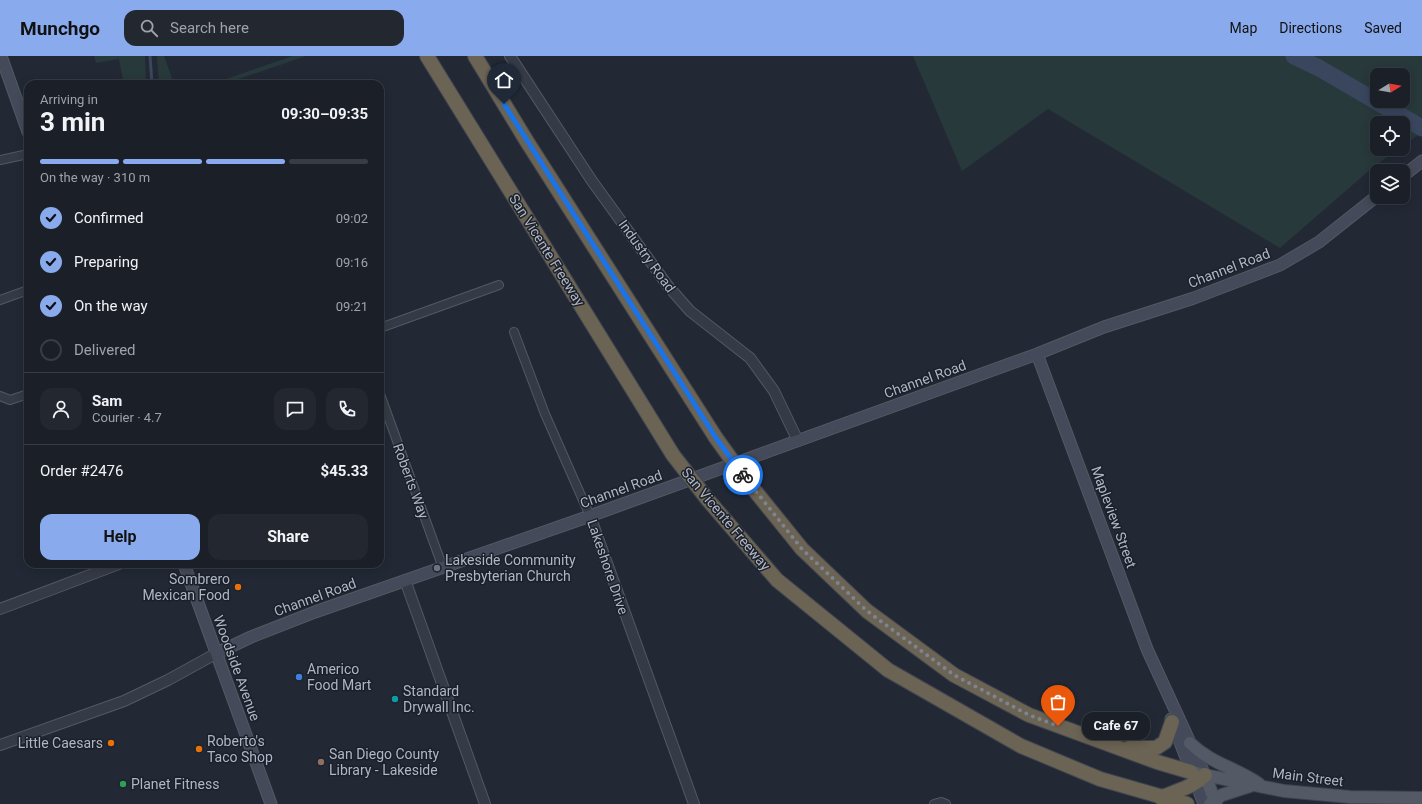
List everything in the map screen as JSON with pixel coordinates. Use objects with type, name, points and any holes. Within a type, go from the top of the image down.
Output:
[{"type":"highway","name":"San Vicente Freeway","points":[[428,56],[673,454],[708,500],[777,580],[888,670],[1020,746],[1100,779],[1164,801],[1187,804]]},
{"type":"highway","points":[[475,56],[526,140],[716,438],[747,481],[802,549],[867,611],[954,675],[1029,715],[1197,777]]},
{"type":"highway","points":[[1115,747],[1156,748],[1166,741],[1172,722]]},
{"type":"highway","points":[[1164,801],[1197,777]]},
{"type":"main road","points":[[0,56],[24,121]]},
{"type":"main road","points":[[1410,170],[1422,161]]},
{"type":"main road","name":"Channel Road","points":[[217,653],[251,637],[405,580],[590,516],[1037,354],[1104,327],[1194,298],[1280,265],[1319,242],[1370,202]]},
{"type":"main road","name":"Mapleview Street","points":[[1037,354],[1147,649],[1164,690],[1169,696],[1190,743],[1197,777]]},
{"type":"main road","name":"Woodside Avenue","points":[[185,568],[271,804]]},
{"type":"main road","name":"Mapleview Street","points":[[1164,690],[1163,700],[1172,722],[1197,777],[1211,803]]},
{"type":"main road","points":[[1190,743],[1210,760],[1246,775],[1257,786]]},
{"type":"main road","name":"Main Street","points":[[1197,777],[1284,791],[1350,797],[1422,798]]},
{"type":"main road","points":[[1211,803],[1224,794],[1257,786]]},
{"type":"street","name":"Industry Road","points":[[510,56],[592,182],[668,286],[690,311],[750,358],[774,391],[798,441]]},
{"type":"street","points":[[0,160],[24,155]]},
{"type":"street","points":[[384,327],[499,285]]},
{"type":"street","points":[[0,300],[24,291]]},
{"type":"street","name":"Lakeshore Drive","points":[[514,332],[545,414],[590,516],[694,804]]},
{"type":"street","points":[[0,396],[10,400],[24,395]]},
{"type":"street","name":"Roberts Way","points":[[384,405],[443,568]]},
{"type":"street","points":[[0,609],[108,568]]},
{"type":"street","points":[[405,580],[485,804]]},
{"type":"street","name":"Channel Road","points":[[0,745],[124,701],[168,680],[217,653]]},
{"type":"street","points":[[934,804],[941,802],[946,804]]},
{"type":"shaded area","points":[[94,56],[145,56],[146,80],[123,80],[119,59],[96,63]]},
{"type":"shaded area","points":[[157,56],[164,56],[172,78],[170,80],[159,80]]},
{"type":"shaded area","points":[[293,56],[306,56],[236,80],[223,80]]},
{"type":"shaded area","points":[[913,56],[1422,56],[1422,132],[1410,141],[1410,116],[1370,116],[1370,156],[1388,156],[1377,164],[1370,164],[1370,170],[1280,248],[1048,109],[962,171]]},
{"type":"waterway","points":[[150,56],[152,80]]},
{"type":"waterway","points":[[1294,56],[1319,68],[1422,128]]},
{"type":"way so far","points":[[743,475],[802,549],[867,611],[908,639],[954,675],[1029,715],[1058,726]]},
{"type":"place","name":"Lakeside Community Presbyterian Church","points":[[437,568]]},
{"type":"place","name":"Sombrero Mexican Food","points":[[238,587]]},
{"type":"place","name":"Americo Food Mart","points":[[299,677]]},
{"type":"place","name":"Standard Drywall Inc.","points":[[395,699]]},
{"type":"place","name":"Cafe 67","points":[[1058,726]]},
{"type":"place","name":"Little Caesars","points":[[111,743]]},
{"type":"place","name":"Roberto's Taco Shop","points":[[199,749]]},
{"type":"place","name":"San Diego County Library - Lakeside","points":[[321,762]]},
{"type":"place","name":"Planet Fitness","points":[[123,784]]},
{"type":"route","points":[[504,104],[716,438],[743,475]]}]
